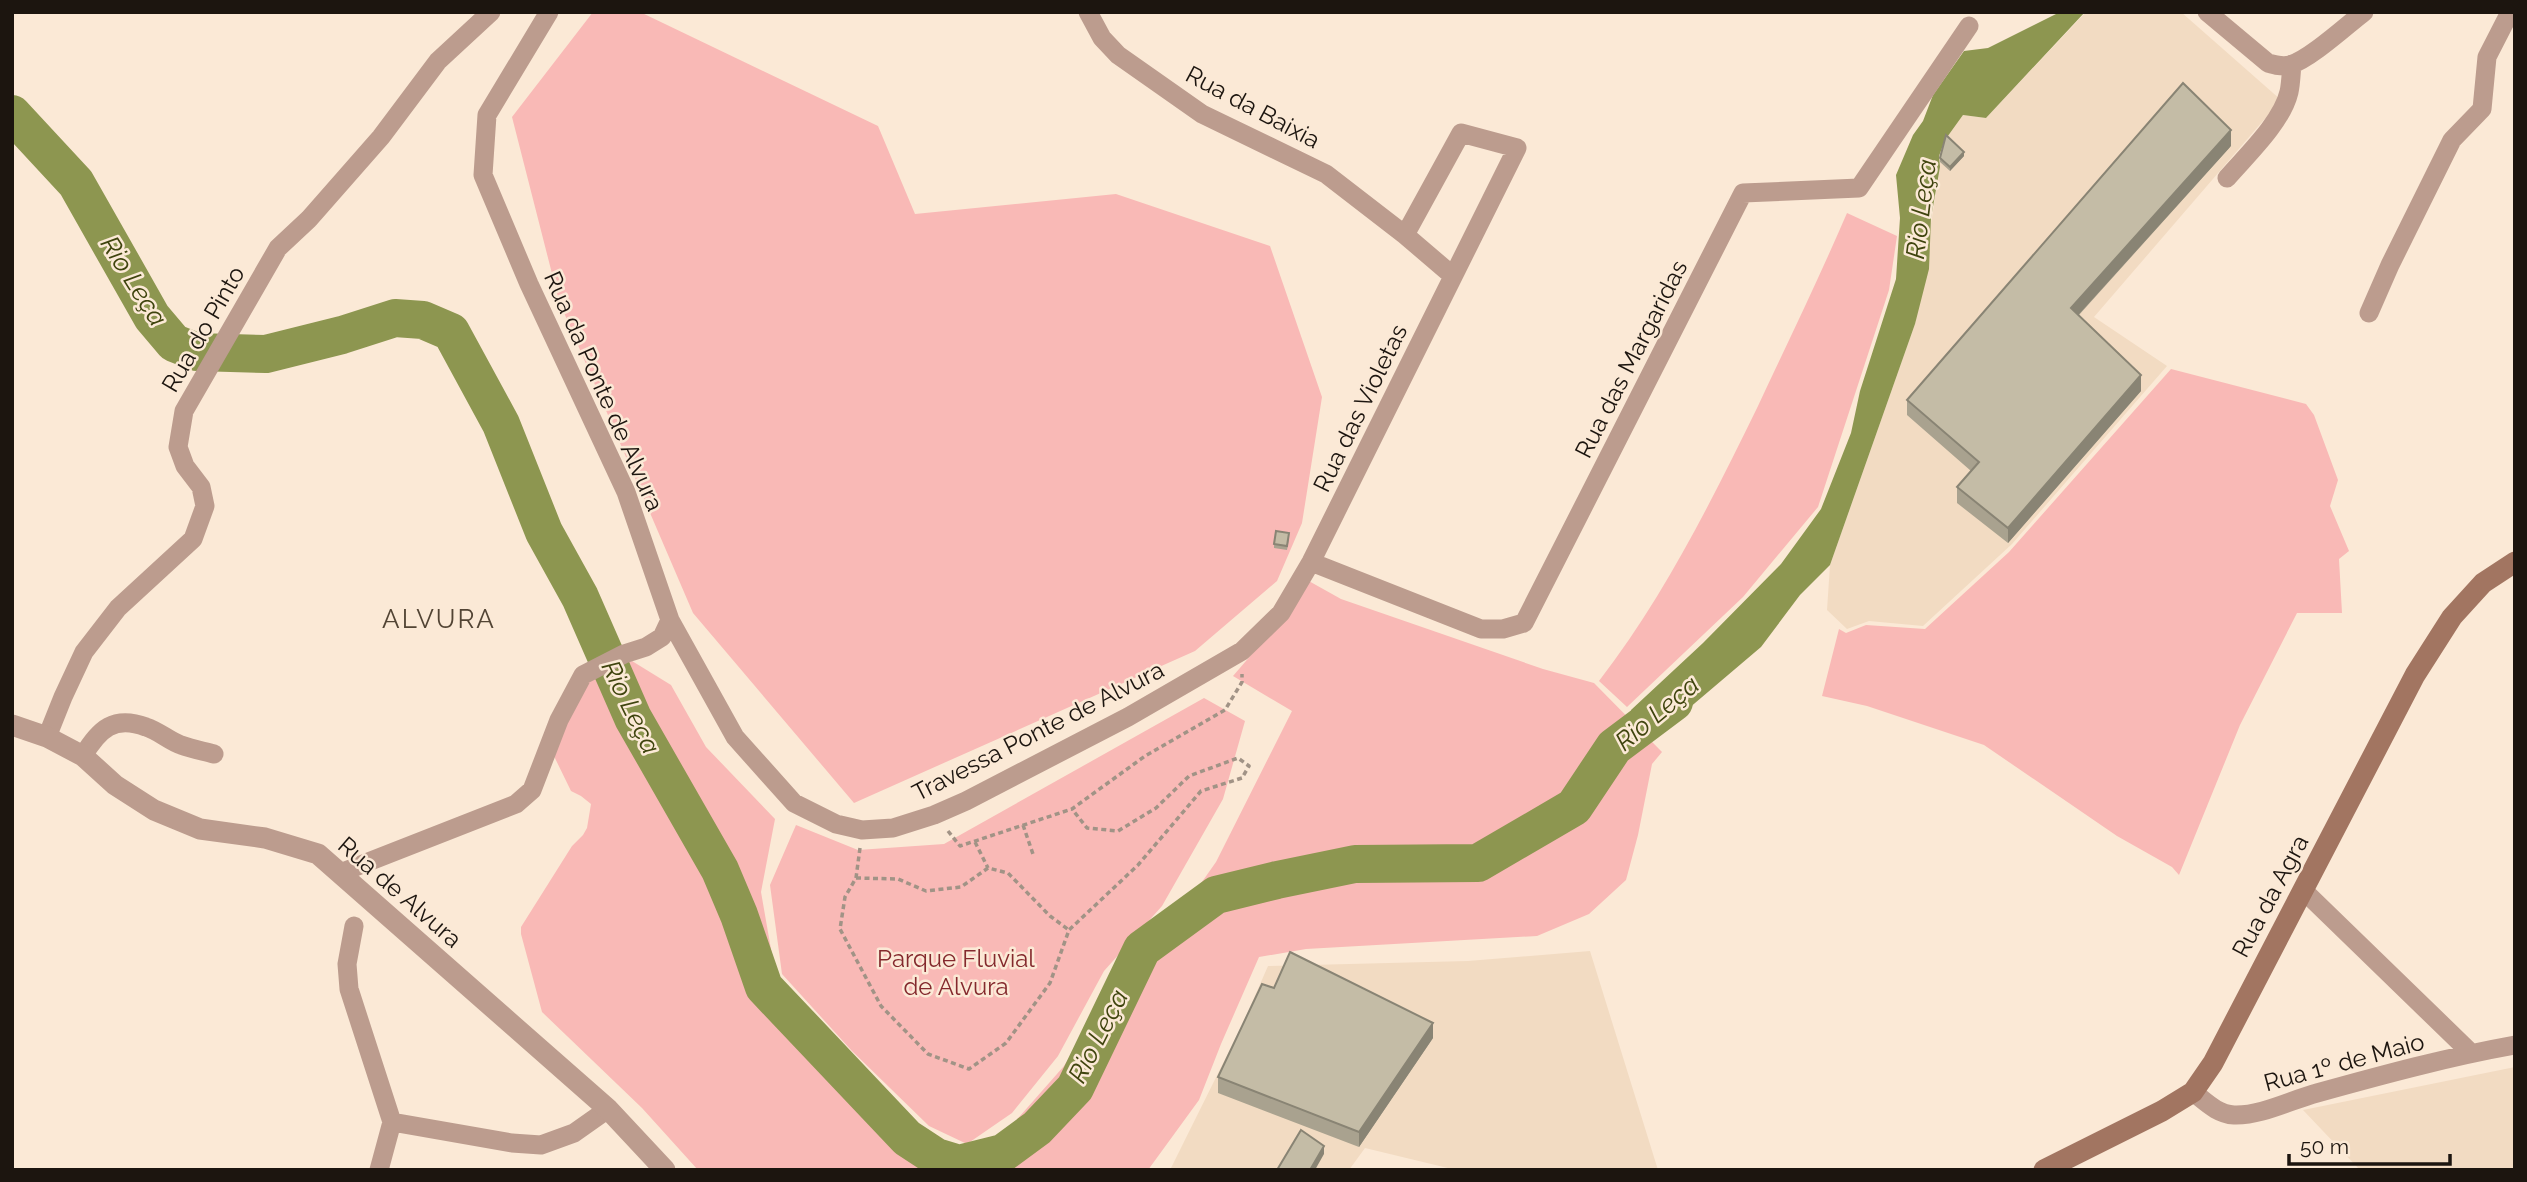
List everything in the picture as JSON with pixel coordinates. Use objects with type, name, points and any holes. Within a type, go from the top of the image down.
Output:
[{"type":"main road","name":"Rua da Agra","points":[[2044,1170],[2114,1136],[2193,1092],[2213,1063],[2415,675],[2452,617],[2483,583],[2515,562]]},
{"type":"street","name":"Rua do Pinto","points":[[47,737],[85,652],[118,608],[193,539],[205,506],[201,487],[185,466],[178,447],[184,411],[278,248],[309,219],[381,136],[438,61],[491,12]]},
{"type":"street","name":"Rua da Ponte de Alvura","points":[[549,12],[487,115],[483,175],[529,284],[626,492],[670,620]]},
{"type":"street","name":"Rua da Baixia","points":[[1088,12],[1102,38],[1118,55],[1202,114],[1326,174],[1405,235],[1452,276]]},
{"type":"street","points":[[2207,12],[2268,63],[2279,66],[2292,64],[2364,12]]},
{"type":"street","points":[[2370,313],[2390,265],[2452,139],[2482,109],[2487,57],[2505,18]]},
{"type":"street","name":"Rua das Margaridas","points":[[1311,562],[1480,629],[1503,629],[1524,623],[1743,193],[1859,188],[1969,26]]},
{"type":"street","points":[[2227,178],[2269,130],[2289,94],[2292,64]]},
{"type":"street","name":"Rua das Violetas","points":[[1311,562],[1517,148],[1461,133],[1405,235]]},
{"type":"street","name":"Travessa Ponte de Alvura","points":[[670,620],[735,737],[794,803],[836,824],[862,830],[893,828],[934,815],[965,801],[1116,723],[1242,651],[1281,613],[1311,562]]},
{"type":"street","points":[[340,873],[516,804],[532,790],[559,720],[583,675],[624,654],[646,647],[662,636],[670,620]]},
{"type":"street","points":[[83,756],[94,737],[105,726],[121,723],[146,726],[181,745],[214,754]]},
{"type":"street","name":"Rua de Alvura","points":[[12,725],[47,737],[83,756],[115,785],[154,810],[200,829],[265,838],[318,854],[608,1109],[665,1170]]},
{"type":"street","points":[[2303,890],[2471,1053]]},
{"type":"street","points":[[354,926],[347,964],[349,989],[392,1122],[379,1170]]},
{"type":"street","name":"Rua 1º de Maio","points":[[2193,1092],[2215,1110],[2231,1115],[2245,1115],[2471,1053],[2515,1045]]},
{"type":"street","points":[[392,1122],[512,1143],[541,1145],[574,1133],[608,1109]]},
{"type":"path","points":[[934,815],[960,846],[1072,809],[1145,756],[1225,710],[1242,682],[1242,651]]},
{"type":"path","points":[[862,830],[856,878],[845,897],[840,929],[881,1006],[928,1054],[969,1069],[1006,1043],[1050,983],[1069,930],[1138,865],[1201,791],[1242,778],[1249,766],[1238,758],[1189,776],[1156,808],[1118,831],[1087,828],[1072,809]]},
{"type":"path","points":[[1023,825],[1034,857]]},
{"type":"path","points":[[974,841],[988,868],[1008,873],[1050,916],[1069,930]]},
{"type":"path","points":[[856,878],[898,879],[926,891],[961,887],[988,868]]},
{"type":"shaded area","points":[[2086,12],[2181,12],[2281,100],[2094,317],[2167,366],[2012,544],[1923,626],[1869,621],[1847,629],[1827,610],[1830,565],[1915,324],[1940,167],[1939,156],[1945,140],[1963,115],[1986,118]]},
{"type":"shaded area","points":[[1590,951],[1658,1170],[1456,1170],[1365,1148],[1349,1170],[1170,1170],[1243,1023],[1268,966],[1468,961]]},
{"type":"shaded area","points":[[2515,1067],[2515,1170],[2360,1170],[2303,1110]]},
{"type":"green space","points":[[593,12],[640,12],[878,126],[915,214],[1116,194],[1270,246],[1322,397],[1302,523],[1277,581],[1195,651],[854,803],[693,613],[559,301],[512,117]]},
{"type":"green space","points":[[1847,213],[1897,236],[1889,290],[1818,507],[1743,597],[1627,707],[1599,681],[1645,616],[1705,512],[1758,406]]},
{"type":"green space","points":[[2171,369],[2306,404],[2314,415],[2338,480],[2330,506],[2349,551],[2339,559],[2342,613],[2297,613],[2240,725],[2179,875],[2172,867],[2117,836],[1984,745],[1867,706],[1822,696],[1839,629],[1846,633],[1866,625],[1925,629],[2009,552]]},
{"type":"green space","points":[[1307,580],[1341,599],[1543,669],[1594,683],[1662,752],[1652,764],[1626,880],[1589,914],[1537,936],[1306,949],[1259,957],[1199,1100],[1148,1170],[698,1170],[642,1108],[542,1012],[521,927],[572,846],[587,828],[591,804],[571,791],[552,752],[586,679],[632,661],[671,685],[706,747],[775,819],[761,892],[776,978],[913,1126],[954,1150],[998,1141],[1064,1066],[1144,937],[1192,896],[1216,862],[1292,711],[1233,676],[1283,618]]},
{"type":"green space","name":"Parque Fluvial de Alvura","points":[[1204,698],[1245,721],[1223,799],[1162,906],[1104,971],[1058,1056],[1012,1113],[967,1144],[929,1126],[852,1051],[782,974],[770,885],[796,825],[858,850],[944,844]]},
{"type":"water","points":[[2060,12],[2085,12],[1986,118],[1963,115],[1945,140],[1939,156],[1940,167],[1931,218],[1929,269],[1915,324],[1830,565],[1800,595],[1761,647],[1675,720],[1633,751],[1631,710],[1703,643],[1781,564],[1821,509],[1851,433],[1860,391],[1896,279],[1900,218],[1896,175],[1933,95],[1964,51],[1988,48]]},
{"type":"building","points":[[2183,83],[2231,130],[2071,308],[2141,375],[2008,528],[1957,487],[1979,462],[1907,400]]},
{"type":"building","points":[[1946,135],[1964,152],[1950,167],[1940,158]]},
{"type":"building","points":[[1276,531],[1289,533],[1287,546],[1274,544]]},
{"type":"building","points":[[1290,952],[1433,1023],[1359,1132],[1218,1077],[1262,984],[1274,988]]},
{"type":"building","points":[[1301,1130],[1324,1146],[1310,1170],[1277,1170]]},
{"type":"waterway","name":"Rio Leça","points":[[12,114],[76,183],[152,317],[174,343],[197,352],[266,354],[342,335],[395,318],[423,320],[451,332],[501,424],[544,532],[580,597],[633,718],[720,870],[764,987],[907,1138],[936,1157],[959,1164],[1003,1153],[1037,1128],[1075,1088],[1142,949],[1216,895],[1355,864],[1478,863],[1574,807],[1614,747],[1674,702]]},
{"type":"district","name":"ALVURA","points":[[439,619]]}]
